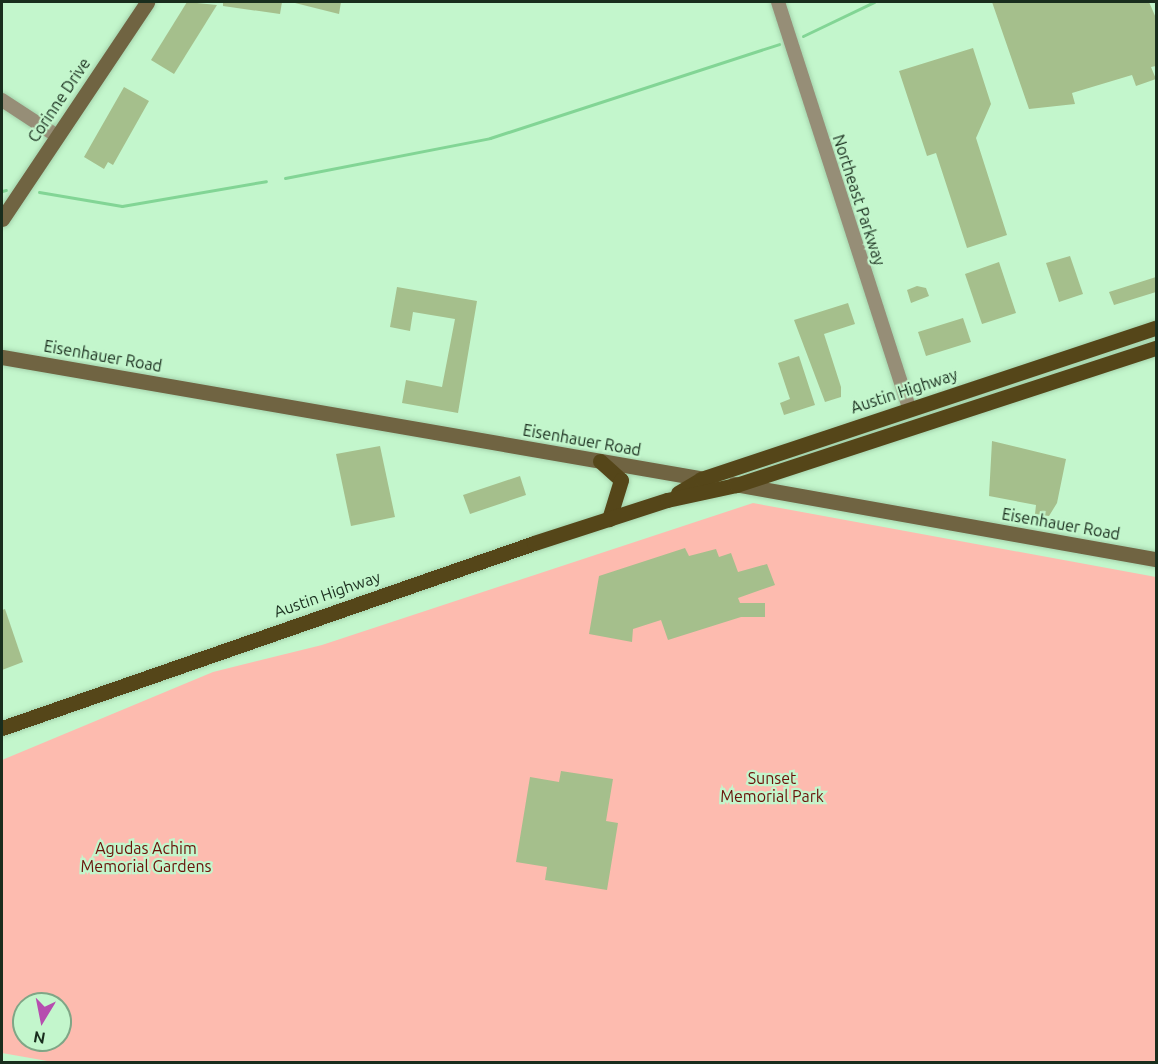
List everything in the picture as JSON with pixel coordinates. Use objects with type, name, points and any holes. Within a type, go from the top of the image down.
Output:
[{"type":"main road","name":"Corinne Drive","points":[[2,219],[147,2]]},
{"type":"main road","name":"Austin Highway","points":[[667,500],[701,479],[909,408],[1156,328]]},
{"type":"main road","name":"Austin Highway","points":[[2,728],[609,519],[667,500],[736,485],[1156,348]]},
{"type":"main road","name":"Eisenhauer Road","points":[[2,357],[1156,559]]},
{"type":"main road","points":[[600,461],[621,480],[609,519]]},
{"type":"street","name":"Northeast Parkway","points":[[778,2],[909,408]]},
{"type":"street","points":[[2,100],[57,136]]},
{"type":"green space","name":"Sunset Memorial Park","points":[[753,503],[1156,577],[1156,1062],[53,1062],[2,1053],[2,760],[213,672],[322,645]]},
{"type":"building","points":[[187,2],[217,5],[174,74],[151,60]]},
{"type":"building","points":[[223,2],[282,2],[280,14],[223,6]]},
{"type":"building","points":[[291,2],[341,2],[339,14]]},
{"type":"building","points":[[992,2],[1149,2],[1156,18],[1156,66],[1151,67],[1156,79],[1136,86],[1132,75],[1072,93],[1075,104],[1029,109]]},
{"type":"building","points":[[973,48],[991,104],[976,138],[1007,235],[967,248],[936,153],[927,156],[899,71]]},
{"type":"building","points":[[124,87],[149,101],[113,165],[108,162],[104,169],[84,157]]},
{"type":"building","points":[[1070,256],[1083,294],[1059,302],[1046,263]]},
{"type":"building","points":[[999,262],[1016,313],[982,324],[965,274]]},
{"type":"building","points":[[1156,277],[1156,292],[1114,305],[1109,292]]},
{"type":"building","points":[[917,286],[926,288],[929,296],[911,303],[907,290]]},
{"type":"building","points":[[397,287],[477,301],[458,413],[402,403],[406,380],[442,387],[455,319],[413,312],[410,331],[390,327]]},
{"type":"building","points":[[848,303],[855,324],[824,334],[841,387],[841,397],[825,402],[794,320]]},
{"type":"building","points":[[963,318],[971,342],[926,356],[918,332]]},
{"type":"building","points":[[799,356],[815,405],[784,415],[780,403],[790,399],[778,363]]},
{"type":"building","points":[[992,441],[1066,459],[1057,503],[1049,516],[1035,514],[1036,505],[989,496]]},
{"type":"building","points":[[380,446],[395,517],[351,526],[336,454]]},
{"type":"building","points":[[520,476],[526,495],[470,514],[463,495]]},
{"type":"building","points":[[685,548],[689,556],[716,549],[719,557],[731,553],[738,572],[767,564],[775,585],[738,598],[740,603],[765,603],[765,617],[741,617],[668,640],[661,620],[633,629],[632,642],[589,634],[599,576]]},
{"type":"building","points":[[5,609],[23,662],[2,670],[2,610]]},
{"type":"building","points":[[561,771],[613,779],[606,821],[618,823],[607,890],[545,880],[547,867],[516,862],[530,777],[559,782]]},
{"type":"waterway","points":[[803,36],[874,2]]},
{"type":"waterway","points":[[285,178],[490,138],[779,44]]},
{"type":"waterway","points":[[39,192],[122,206],[266,181]]},
{"type":"waterway","points":[[2,191],[6,190]]},
{"type":"park label","name":"Agudas Achim Memorial Gardens","points":[[146,857]]}]
